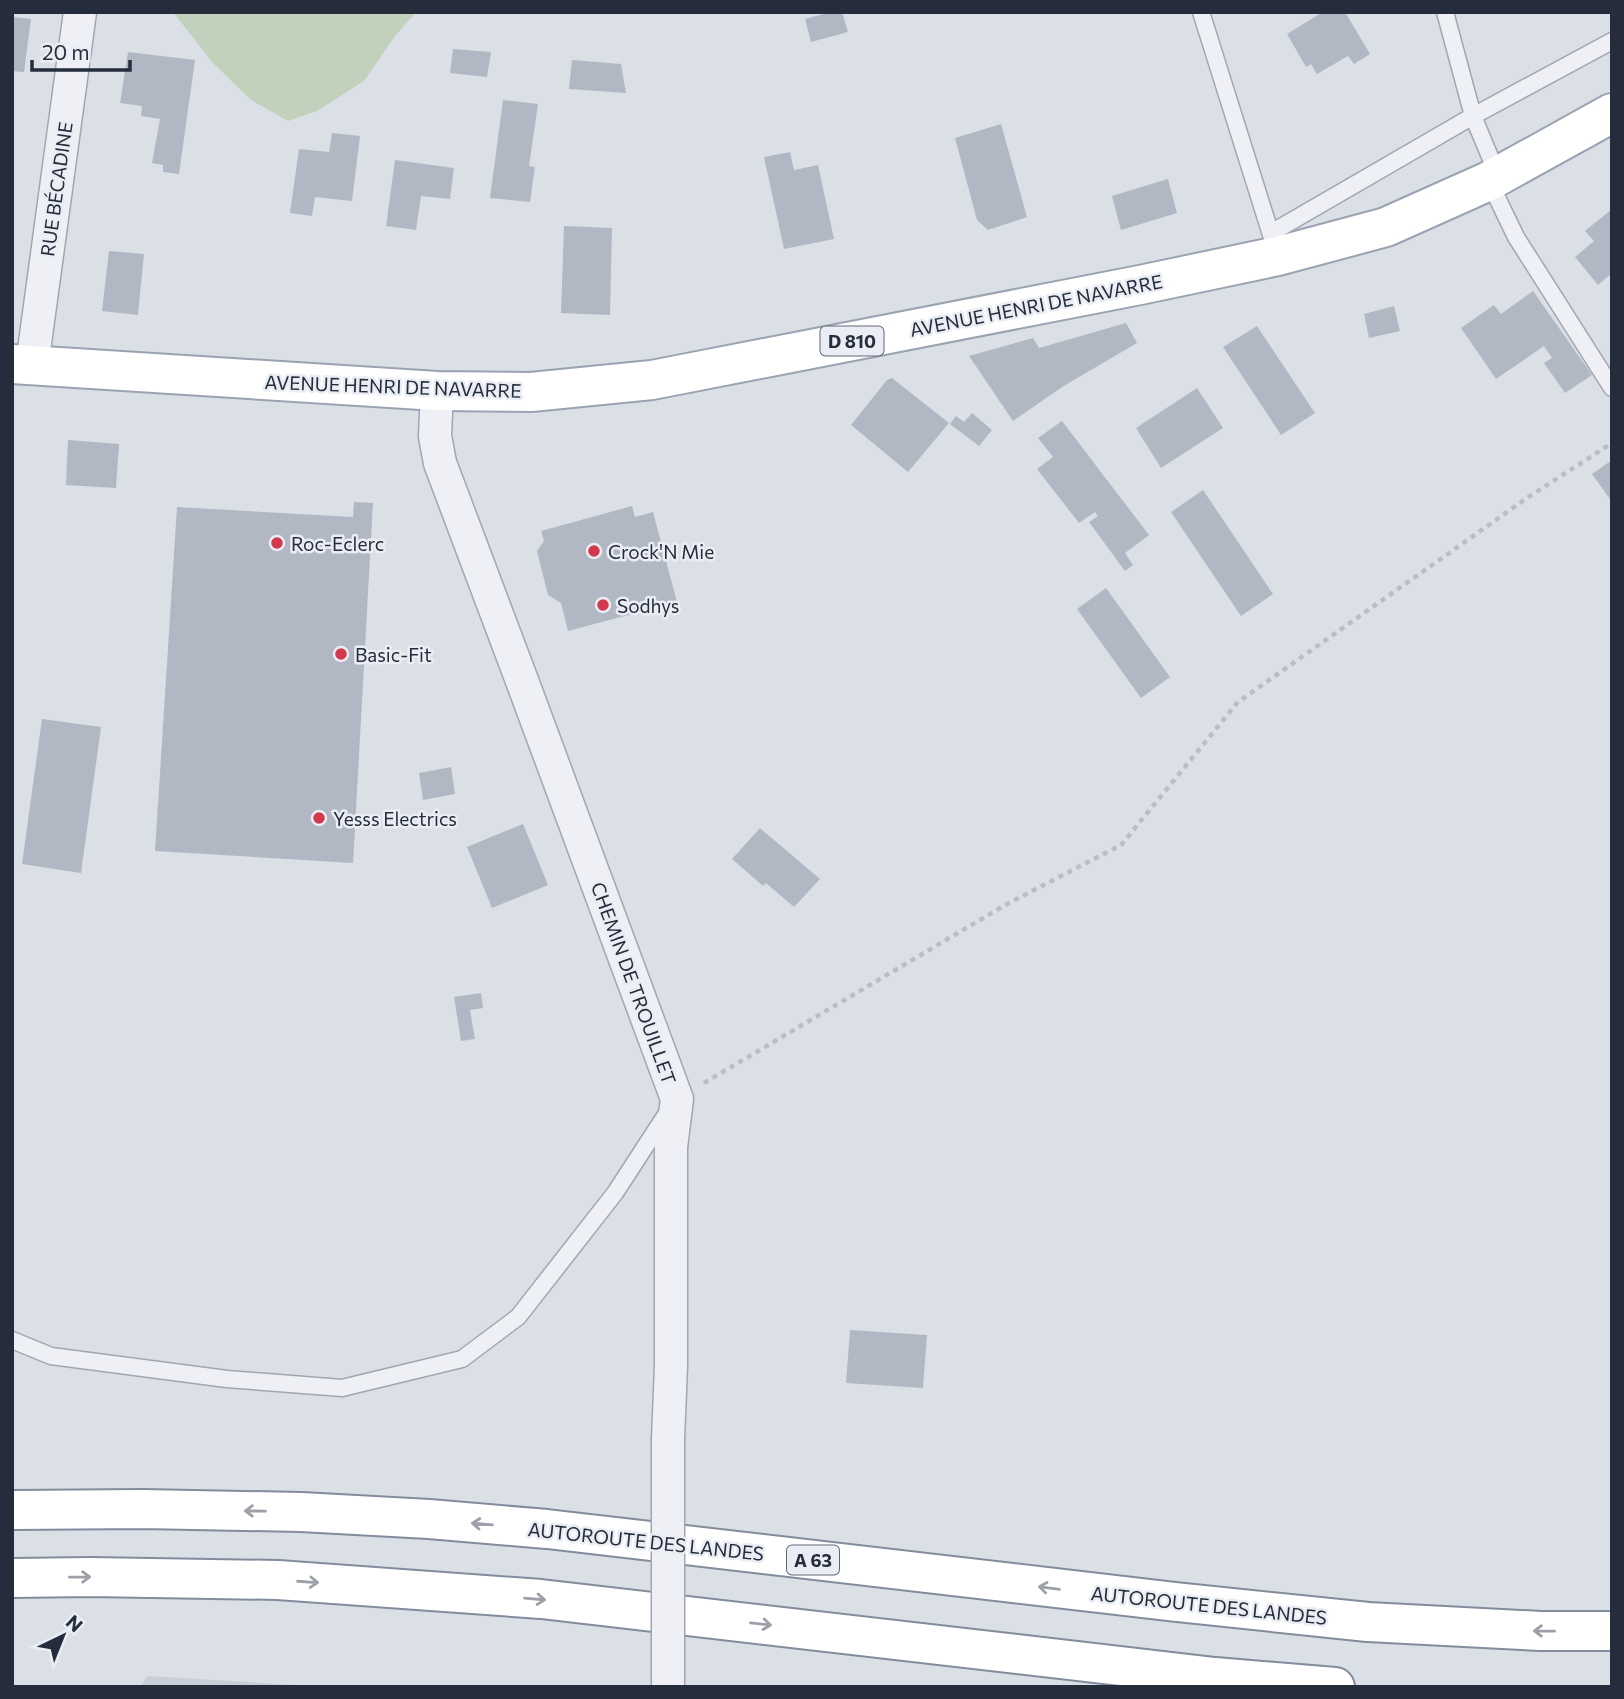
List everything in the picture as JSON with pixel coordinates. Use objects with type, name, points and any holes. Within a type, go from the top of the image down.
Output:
[{"type":"main road","name":"AVENUE HENRI DE NAVARRE","points":[[22,365],[437,391],[531,392],[652,380],[1101,293],[1275,245],[1386,227],[1494,179],[1612,113]]},
{"type":"main road","name":"AUTOROUTE DES LANDES","points":[[12,1510],[143,1508],[429,1519],[1368,1622],[1541,1631],[1612,1631]]},
{"type":"main road","points":[[12,1578],[278,1580],[541,1599],[1215,1677],[1335,1687]]},
{"type":"street","name":"RUE BÉCADINE","points":[[22,365],[80,12]]},
{"type":"street","name":"CHEMIN DE TROUILLET","points":[[437,391],[435,436],[440,463],[677,1099],[671,1147],[668,1687]]},
{"type":"lane","points":[[1201,12],[1275,245],[1473,116],[1612,41]]},
{"type":"lane","points":[[1445,12],[1473,116],[1516,237],[1612,388]]},
{"type":"lane","points":[[12,1340],[51,1356],[227,1379],[342,1388],[462,1359],[518,1317],[615,1193],[677,1099]]},
{"type":"path","points":[[677,1099],[1006,904],[1121,845],[1238,702],[1527,498],[1612,443]]},
{"type":"shaded area","points":[[147,1676],[331,1687],[140,1687]]},
{"type":"green space","points":[[173,12],[416,12],[395,36],[364,81],[317,111],[288,121],[251,100],[212,62]]},
{"type":"building","points":[[842,12],[848,32],[811,42],[805,19]]},
{"type":"building","points":[[1323,12],[1345,12],[1370,54],[1354,64],[1348,56],[1317,74],[1311,64],[1306,67],[1287,34]]},
{"type":"building","points":[[12,17],[31,19],[24,72],[12,71]]},
{"type":"building","points":[[453,49],[491,52],[487,77],[450,73]]},
{"type":"building","points":[[128,52],[195,60],[179,174],[163,172],[163,165],[152,163],[160,119],[141,116],[142,106],[120,103]]},
{"type":"building","points":[[572,60],[621,64],[626,93],[569,89]]},
{"type":"building","points":[[503,100],[538,104],[529,166],[535,167],[530,202],[490,198]]},
{"type":"building","points":[[1001,124],[1027,217],[988,230],[977,220],[955,138]]},
{"type":"building","points":[[332,133],[360,136],[352,201],[315,197],[312,216],[290,213],[299,149],[329,152]]},
{"type":"building","points":[[790,152],[794,170],[818,165],[834,239],[784,249],[764,157]]},
{"type":"building","points":[[395,160],[454,168],[450,199],[421,196],[416,230],[386,226]]},
{"type":"building","points":[[1168,179],[1177,213],[1121,230],[1112,196]]},
{"type":"building","points":[[1612,209],[1612,273],[1598,285],[1575,257],[1594,241],[1585,231]]},
{"type":"building","points":[[564,226],[612,228],[610,315],[561,313]]},
{"type":"building","points":[[109,251],[144,254],[138,315],[102,311]]},
{"type":"building","points":[[1533,291],[1592,375],[1565,393],[1544,363],[1552,358],[1544,346],[1496,379],[1461,328],[1494,305],[1501,314]]},
{"type":"building","points":[[1394,306],[1400,331],[1369,338],[1364,314]]},
{"type":"building","points":[[1126,323],[1137,343],[1062,387],[1013,421],[969,356],[1033,338],[1039,348]]},
{"type":"building","points":[[1257,326],[1315,413],[1281,435],[1223,347]]},
{"type":"building","points":[[892,378],[949,423],[908,472],[851,425],[887,380]]},
{"type":"building","points":[[1197,388],[1223,428],[1161,468],[1136,428]]},
{"type":"building","points":[[972,413],[992,430],[979,446],[950,424],[956,416],[964,422]]},
{"type":"building","points":[[1062,421],[1149,535],[1125,553],[1133,565],[1125,571],[1089,522],[1098,516],[1095,512],[1079,523],[1037,469],[1053,457],[1038,438]]},
{"type":"building","points":[[68,440],[119,444],[116,488],[66,485]]},
{"type":"building","points":[[1612,460],[1612,502],[1592,474]]},
{"type":"building","points":[[1203,490],[1273,594],[1241,616],[1171,512]]},
{"type":"building","points":[[354,502],[373,503],[353,863],[155,851],[177,507],[353,517]]},
{"type":"building","points":[[632,506],[635,517],[653,512],[677,602],[568,631],[561,603],[548,595],[537,551],[544,541],[541,531]]},
{"type":"building","points":[[1106,588],[1170,677],[1141,698],[1077,609]]},
{"type":"building","points":[[42,719],[101,727],[81,873],[22,864]]},
{"type":"building","points":[[451,767],[455,794],[423,800],[419,773]]},
{"type":"building","points":[[523,824],[548,885],[492,908],[467,847]]},
{"type":"building","points":[[760,828],[820,879],[794,907],[766,883],[763,886],[732,859]]},
{"type":"building","points":[[481,993],[483,1008],[470,1010],[475,1039],[461,1041],[454,997]]},
{"type":"building","points":[[850,1330],[927,1335],[923,1388],[846,1383]]},
{"type":"place","name":"Roc-Eclerc","points":[[277,543]]},
{"type":"place","name":"Crock'N Mie","points":[[594,551]]},
{"type":"place","name":"Sodhys","points":[[603,605]]},
{"type":"place","name":"Basic-Fit","points":[[341,654]]},
{"type":"place","name":"Yesss Electrics","points":[[319,818]]}]
